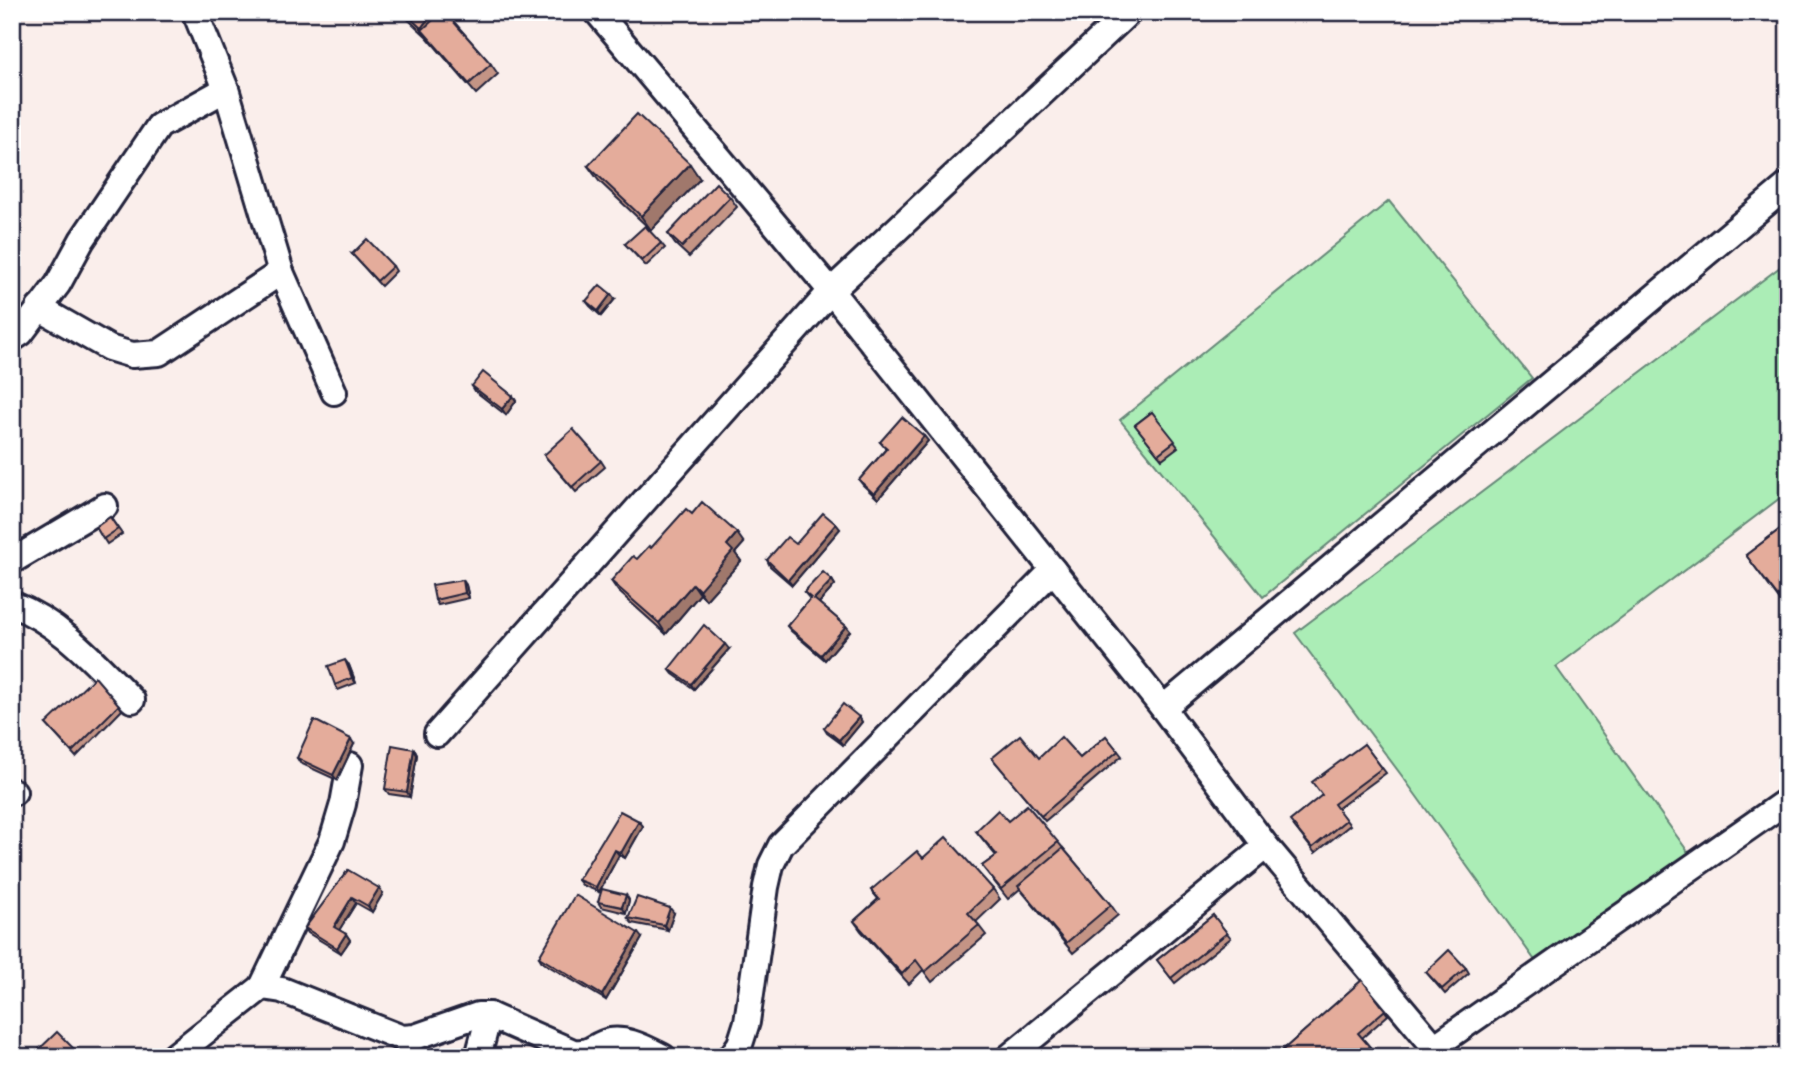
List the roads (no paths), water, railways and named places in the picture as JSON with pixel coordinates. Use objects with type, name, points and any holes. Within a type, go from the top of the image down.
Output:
[{"type":"street","points":[[195,12],[226,89],[281,272],[334,392]]},
{"type":"street","points":[[597,12],[831,291],[1163,708],[1266,846],[1438,1052],[1788,800]]},
{"type":"street","points":[[437,734],[831,291],[1129,12]]},
{"type":"street","points":[[12,339],[21,333],[58,284],[82,240],[159,126],[226,89]]},
{"type":"street","points":[[1163,708],[1788,185]]},
{"type":"street","points":[[40,308],[109,348],[132,355],[159,353],[281,272]]},
{"type":"street","points":[[12,561],[105,506]]},
{"type":"street","points":[[731,1057],[740,1044],[747,1022],[766,887],[771,865],[781,845],[1053,570]]},
{"type":"street","points":[[12,604],[30,611],[65,633],[132,700]]},
{"type":"street","points":[[173,1057],[262,987],[332,841],[343,804],[350,765]]},
{"type":"street","points":[[1009,1057],[1266,846]]},
{"type":"street","points":[[262,987],[282,990],[402,1038],[415,1037],[478,1015],[489,1014],[573,1052],[589,1053],[606,1041],[626,1041],[663,1057]]},
{"type":"street","points":[[478,1057],[489,1014]]}]
